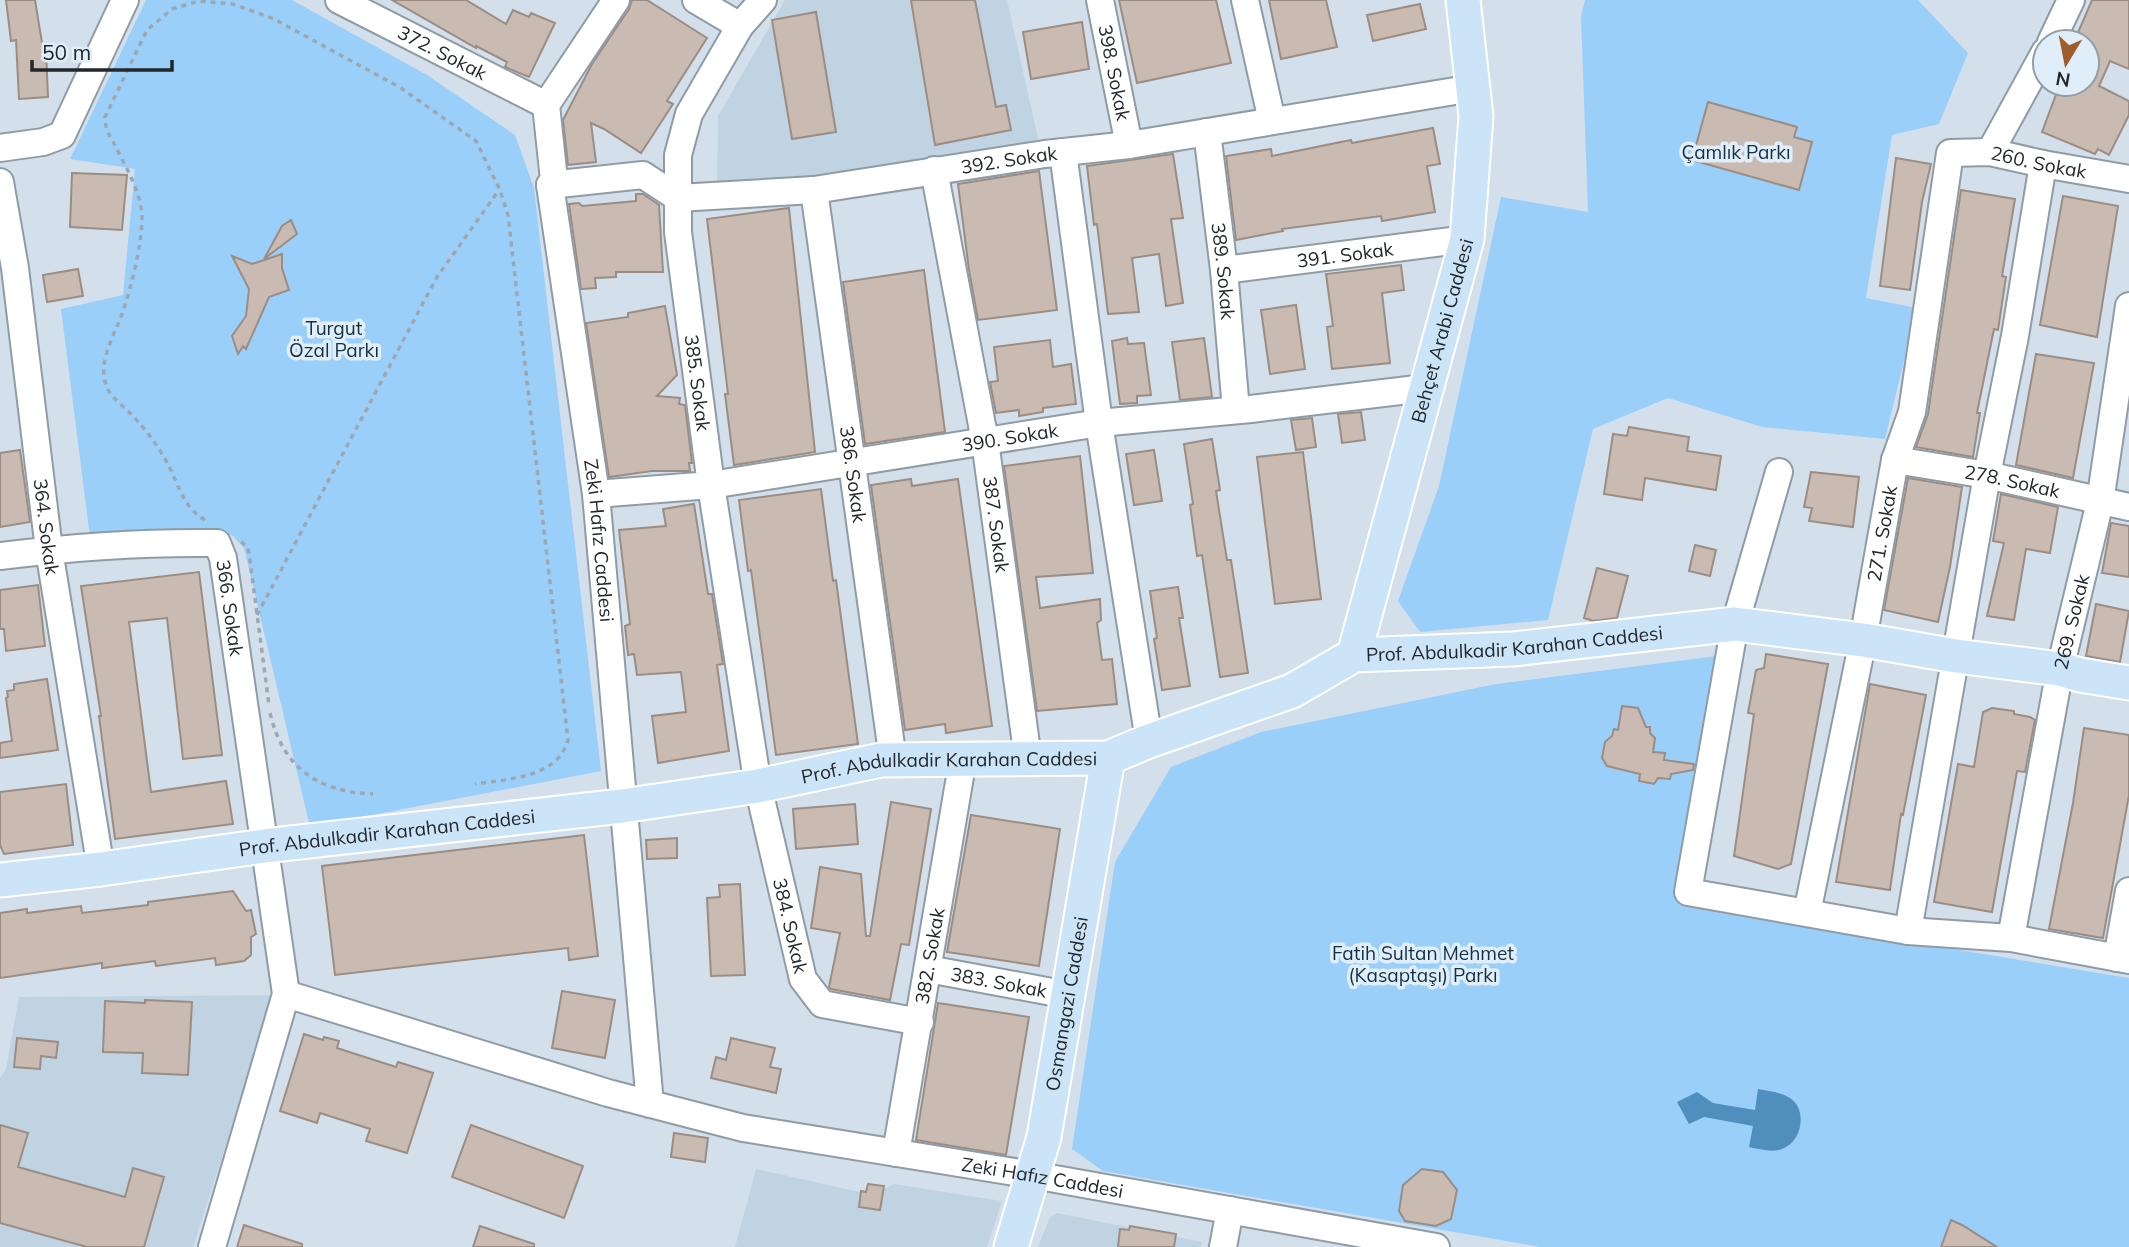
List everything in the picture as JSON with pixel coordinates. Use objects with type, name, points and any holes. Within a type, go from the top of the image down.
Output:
[{"type":"main road","name":"Behçet Arabi Caddesi","points":[[1353,655],[1466,239],[1476,116],[1463,0]]},
{"type":"main road","name":"Prof. Abdulkadir Karahan Caddesi","points":[[0,880],[264,846],[622,806],[758,786],[881,760],[1108,758],[1292,691],[1353,655],[1513,649],[1735,624],[2060,669],[2129,683]]},
{"type":"main road","name":"Osmangazi Caddesi","points":[[1011,1247],[1044,1138],[1108,758]]},
{"type":"street","points":[[0,148],[43,142],[62,135],[125,0]]},
{"type":"street","name":"372. Sokak","points":[[339,0],[546,105]]},
{"type":"street","points":[[546,105],[616,0]]},
{"type":"street","points":[[696,0],[740,26]]},
{"type":"street","name":"385. Sokak","points":[[758,786],[711,485],[678,232],[678,155],[689,114],[740,26],[763,0]]},
{"type":"street","name":"398. Sokak","points":[[1100,0],[1129,145]]},
{"type":"street","points":[[1245,0],[1272,121]]},
{"type":"street","points":[[2058,28],[2071,0]]},
{"type":"street","points":[[1990,152],[2031,77]]},
{"type":"street","name":"392. Sokak","points":[[678,198],[814,190],[934,170],[1129,145],[1473,88]]},
{"type":"street","name":"Zeki Hafız Caddesi","points":[[546,105],[554,180],[550,185],[596,494],[622,806],[644,1012],[650,1104]]},
{"type":"street","name":"389. Sokak","points":[[1207,132],[1224,271],[1236,410]]},
{"type":"street","points":[[1063,152],[1100,423],[1149,741]]},
{"type":"street","name":"260. Sokak","points":[[1950,153],[1990,152],[2129,179]]},
{"type":"street","name":"271. Sokak","points":[[1807,912],[1863,640],[1895,460],[1912,412],[1950,153]]},
{"type":"street","points":[[1908,931],[1987,475],[2015,336],[2043,164]]},
{"type":"street","name":"387. Sokak","points":[[934,170],[985,441],[1028,758]]},
{"type":"street","points":[[550,185],[643,175],[678,198]]},
{"type":"street","name":"364. Sokak","points":[[0,182],[7,269],[101,869]]},
{"type":"street","name":"386. Sokak","points":[[814,190],[893,760]]},
{"type":"street","name":"391. Sokak","points":[[1224,271],[1466,239]]},
{"type":"street","name":"269. Sokak","points":[[2011,938],[2060,669],[2099,502],[2129,306]]},
{"type":"street","name":"390. Sokak","points":[[596,494],[711,485],[1100,423],[1426,388]]},
{"type":"street","name":"278. Sokak","points":[[1895,460],[1987,475],[2129,507]]},
{"type":"street","points":[[1779,472],[1735,624],[1688,892],[1908,931],[2011,938],[2123,959],[2129,891]]},
{"type":"street","name":"366. Sokak","points":[[0,556],[175,542],[217,543],[223,558],[286,994]]},
{"type":"street","name":"382. Sokak","points":[[896,1153],[963,759]]},
{"type":"street","name":"384. Sokak","points":[[758,786],[803,979],[822,1004],[920,1022]]},
{"type":"street","name":"383. Sokak","points":[[928,969],[1068,995]]},
{"type":"street","points":[[212,1247],[286,994]]},
{"type":"street","name":"Zeki Hafız Caddesi","points":[[286,994],[650,1104],[743,1128],[1033,1175],[1436,1247]]},
{"type":"street","points":[[1223,1247],[1230,1210]]},
{"type":"path","points":[[207,522],[197,516],[184,500],[163,455],[132,415],[109,392],[104,371],[107,351],[129,291],[142,216],[137,194],[117,148],[105,130],[105,117],[147,30],[172,9],[199,1],[233,4],[274,19],[401,88],[476,141],[500,190],[508,215],[568,740],[564,753],[551,765],[521,778],[475,784]]},
{"type":"path","points":[[237,654],[437,277],[500,190]]},
{"type":"path","points":[[234,536],[247,546],[249,553],[270,714],[276,736],[286,753],[321,785],[348,793],[373,794]]},
{"type":"shaded area","points":[[785,0],[1007,0],[1040,147],[795,188],[717,190],[718,116]]},
{"type":"shaded area","points":[[274,995],[193,1247],[0,1247],[0,1078],[6,1069],[19,997]]},
{"type":"shaded area","points":[[1758,1089],[1790,1098],[1799,1110],[1801,1118],[1798,1133],[1789,1145],[1782,1149],[1770,1151],[1749,1147],[1753,1126],[1704,1117],[1689,1124],[1677,1102],[1697,1092],[1713,1103],[1755,1110]]},
{"type":"shaded area","points":[[756,1169],[873,1195],[894,1184],[1002,1201],[987,1247],[735,1247]]},
{"type":"shaded area","points":[[1057,1213],[1202,1242],[1201,1247],[1038,1247],[1050,1217]]},
{"type":"green space","name":"Turgut Özal Parkı","points":[[146,0],[292,0],[427,75],[515,135],[534,188],[601,771],[310,827],[244,548],[232,535],[90,537],[61,309],[123,295],[135,169],[70,159]]},
{"type":"green space","name":"Çamlık Parkı","points":[[1585,0],[1918,0],[1968,53],[1939,124],[1892,135],[1866,298],[1917,308],[1885,439],[1762,427],[1668,398],[1593,429],[1548,620],[1420,632],[1398,601],[1439,486],[1501,197],[1588,212],[1581,17]]},
{"type":"green space","name":"Fatih Sultan Mehmet (Kasaptaşı) Parkı","points":[[1717,656],[1680,904],[2129,978],[2129,1247],[1540,1247],[1103,1171],[1072,1149],[1115,862],[1171,767],[1261,732],[1496,684]]},
{"type":"building","points":[[6,0],[35,0],[43,49],[46,49],[48,97],[19,99],[16,40],[11,41]]},
{"type":"building","points":[[392,0],[466,0],[506,24],[513,10],[529,17],[531,13],[555,23],[529,77],[505,67],[507,62],[476,48]]},
{"type":"building","points":[[632,0],[647,0],[707,38],[667,101],[673,104],[641,153],[591,123],[596,162],[568,165],[563,120],[592,64],[629,9]]},
{"type":"building","points":[[911,0],[975,0],[996,107],[1006,105],[1011,130],[935,145]]},
{"type":"building","points":[[1119,0],[1216,0],[1231,63],[1137,83]]},
{"type":"building","points":[[1269,0],[1326,0],[1337,47],[1281,59]]},
{"type":"building","points":[[2092,0],[2129,0],[2129,69],[2110,61],[2101,81],[2101,28],[2080,28]]},
{"type":"building","points":[[1420,4],[1426,29],[1373,41],[1367,15]]},
{"type":"building","points":[[816,12],[836,132],[792,139],[772,20]]},
{"type":"building","points":[[1082,22],[1089,69],[1031,79],[1023,32]]},
{"type":"building","points":[[2101,87],[2129,101],[2129,115],[2109,155],[2098,149],[2095,154],[2042,132],[2055,98],[2101,98]]},
{"type":"building","points":[[1708,102],[1797,127],[1794,137],[1812,142],[1799,190],[1692,160]]},
{"type":"building","points":[[1433,128],[1440,164],[1427,166],[1435,212],[1382,221],[1381,216],[1282,229],[1283,231],[1236,240],[1226,156],[1271,149],[1272,156],[1351,140],[1352,143]]},
{"type":"building","points":[[1173,154],[1183,218],[1171,219],[1183,303],[1166,306],[1159,254],[1132,258],[1139,312],[1108,314],[1087,166]]},
{"type":"building","points":[[1896,158],[1931,164],[1922,202],[1910,290],[1880,286]]},
{"type":"building","points":[[1039,171],[1057,310],[978,320],[958,184]]},
{"type":"building","points":[[72,173],[127,175],[122,230],[70,227]]},
{"type":"building","points":[[1961,190],[2015,199],[2002,276],[2006,277],[1998,330],[1994,329],[1977,413],[1980,413],[1973,457],[1916,447],[1928,414]]},
{"type":"building","points":[[636,194],[643,194],[659,205],[663,272],[616,272],[616,277],[595,278],[596,288],[581,289],[569,204],[579,203],[582,206],[636,201]]},
{"type":"building","points":[[2063,196],[2118,206],[2097,337],[2040,325]]},
{"type":"building","points":[[789,208],[815,452],[734,465],[707,219]]},
{"type":"building","points":[[291,220],[297,234],[264,259],[282,226]]},
{"type":"building","points":[[282,254],[282,268],[289,290],[269,297],[246,349],[243,346],[238,354],[232,336],[246,316],[249,289],[232,256],[252,264]]},
{"type":"building","points":[[1401,265],[1404,290],[1382,293],[1390,363],[1332,369],[1327,327],[1333,326],[1326,274]]},
{"type":"building","points":[[78,269],[83,296],[47,302],[43,275]]},
{"type":"building","points":[[924,270],[945,432],[865,444],[843,282]]},
{"type":"building","points":[[1296,305],[1305,369],[1270,374],[1261,310]]},
{"type":"building","points":[[665,306],[677,375],[657,396],[680,398],[679,404],[685,405],[692,463],[689,463],[690,471],[652,471],[609,477],[586,323],[628,317],[628,313]]},
{"type":"building","points":[[1127,338],[1128,344],[1144,343],[1151,395],[1137,396],[1137,403],[1120,404],[1112,341]]},
{"type":"building","points":[[1204,338],[1212,397],[1180,400],[1172,342]]},
{"type":"building","points":[[1050,340],[1053,367],[1071,364],[1076,404],[1043,408],[1043,412],[1019,416],[1019,410],[996,413],[990,382],[998,381],[994,347]]},
{"type":"building","points":[[2036,354],[2094,363],[2073,478],[2016,465]]},
{"type":"building","points":[[1361,412],[1365,440],[1342,443],[1338,414]]},
{"type":"building","points":[[1312,418],[1316,447],[1296,450],[1291,420]]},
{"type":"building","points":[[1629,427],[1689,437],[1687,451],[1721,456],[1716,490],[1645,478],[1642,500],[1604,494],[1613,434],[1627,436]]},
{"type":"building","points":[[1212,439],[1220,490],[1216,491],[1227,560],[1231,560],[1248,673],[1220,677],[1202,555],[1197,556],[1184,444]]},
{"type":"building","points":[[20,450],[30,522],[0,527],[0,453]]},
{"type":"building","points":[[1154,450],[1162,501],[1134,505],[1126,454]]},
{"type":"building","points":[[1303,452],[1321,599],[1275,604],[1257,457]]},
{"type":"building","points":[[1080,456],[1093,573],[1036,577],[1040,608],[1100,599],[1101,620],[1097,623],[1102,660],[1112,659],[1117,704],[1037,711],[1004,466]]},
{"type":"building","points":[[1811,472],[1859,477],[1853,527],[1809,521],[1812,508],[1804,507]]},
{"type":"building","points":[[1908,478],[1962,487],[1950,567],[1938,622],[1884,610]]},
{"type":"building","points":[[911,479],[912,486],[958,479],[992,726],[946,733],[945,724],[905,730],[871,485]]},
{"type":"building","points":[[821,489],[858,744],[776,755],[739,500]]},
{"type":"building","points":[[2001,494],[2058,507],[2050,553],[2026,549],[2014,620],[1987,616],[2004,543],[1993,541]]},
{"type":"building","points":[[694,504],[708,594],[712,594],[723,664],[717,665],[729,751],[658,763],[652,716],[686,712],[681,672],[637,675],[634,654],[628,655],[625,626],[630,624],[619,530],[666,526],[663,509]]},
{"type":"building","points":[[2111,523],[2129,526],[2129,577],[2102,573]]},
{"type":"building","points":[[1695,545],[1716,550],[1710,576],[1689,571]]},
{"type":"building","points":[[1597,568],[1628,576],[1617,618],[1593,621],[1584,618]]},
{"type":"building","points":[[199,572],[222,755],[183,759],[167,618],[129,622],[151,792],[226,781],[233,824],[115,839],[101,716],[81,586]]},
{"type":"building","points":[[38,585],[45,646],[6,651],[4,629],[0,629],[0,590]]},
{"type":"building","points":[[1178,587],[1183,618],[1179,618],[1190,686],[1162,690],[1150,591]]},
{"type":"building","points":[[2096,604],[2129,611],[2120,662],[2086,656]]},
{"type":"building","points":[[1766,654],[1828,664],[1791,864],[1778,869],[1734,856],[1754,714],[1748,713],[1756,670],[1764,668]]},
{"type":"building","points":[[47,679],[58,750],[0,758],[0,743],[12,741],[7,691],[14,690],[14,684]]},
{"type":"building","points":[[1870,684],[1926,695],[1903,815],[1901,814],[1890,890],[1836,882]]},
{"type":"building","points":[[1622,706],[1638,708],[1646,727],[1650,727],[1650,733],[1655,738],[1653,752],[1665,753],[1664,760],[1694,764],[1693,770],[1671,774],[1670,779],[1658,778],[1654,784],[1639,781],[1640,774],[1607,766],[1602,758],[1605,742],[1612,736],[1614,729],[1618,730]]},
{"type":"building","points":[[1992,708],[2014,711],[2014,714],[2035,720],[2025,772],[2017,771],[1992,912],[1934,902],[1958,764],[1974,767],[1983,712]]},
{"type":"building","points":[[2084,728],[2129,735],[2129,795],[2103,938],[2049,929]]},
{"type":"building","points":[[66,784],[73,845],[4,854],[0,845],[0,792]]},
{"type":"building","points":[[891,802],[931,809],[909,945],[901,944],[890,1000],[831,989],[829,987],[840,933],[811,928],[820,867],[861,874],[866,936],[870,936]]},
{"type":"building","points":[[855,804],[858,844],[796,849],[793,809]]},
{"type":"building","points":[[971,815],[1060,829],[1039,966],[947,952]]},
{"type":"building","points":[[584,835],[598,956],[569,960],[568,948],[335,975],[322,866]]},
{"type":"building","points":[[677,838],[677,858],[647,859],[646,840]]},
{"type":"building","points":[[740,884],[745,975],[711,976],[707,898],[720,897],[719,885]]},
{"type":"building","points":[[233,891],[246,911],[251,910],[256,934],[251,937],[251,955],[244,961],[216,965],[215,958],[156,966],[155,961],[102,968],[102,963],[0,978],[0,913],[27,909],[27,913],[81,906],[82,913]]},
{"type":"building","points":[[562,991],[615,1000],[605,1058],[552,1048]]},
{"type":"building","points":[[145,1000],[192,1002],[188,1075],[142,1073],[143,1053],[103,1052],[105,1001],[145,1003]]},
{"type":"building","points":[[938,1003],[1029,1017],[1006,1155],[916,1140]]},
{"type":"building","points":[[304,1034],[323,1040],[324,1037],[339,1041],[337,1048],[396,1067],[398,1062],[433,1073],[407,1153],[366,1141],[370,1129],[320,1113],[317,1123],[280,1111]]},
{"type":"building","points":[[17,1038],[58,1042],[56,1058],[41,1056],[40,1069],[14,1067]]},
{"type":"building","points":[[731,1038],[775,1048],[770,1067],[781,1069],[776,1093],[711,1078],[716,1057],[726,1060]]},
{"type":"building","points":[[0,1125],[28,1133],[18,1167],[125,1197],[133,1168],[164,1177],[144,1247],[87,1247],[0,1223]]},
{"type":"building","points":[[471,1125],[583,1166],[564,1218],[452,1177]]},
{"type":"building","points":[[674,1133],[708,1138],[705,1162],[671,1157]]},
{"type":"building","points":[[1422,1169],[1443,1172],[1457,1190],[1451,1219],[1436,1226],[1405,1221],[1399,1211],[1403,1185]]},
{"type":"building","points":[[868,1184],[884,1186],[880,1210],[859,1207],[861,1191],[866,1192]]},
{"type":"building","points":[[1951,1220],[1962,1225],[1997,1247],[1941,1247]]},
{"type":"building","points":[[244,1225],[302,1244],[302,1247],[237,1247]]},
{"type":"building","points":[[480,1226],[534,1244],[534,1247],[473,1247]]},
{"type":"building","points":[[1130,1226],[1176,1234],[1174,1247],[1118,1247],[1120,1229],[1129,1230]]}]
